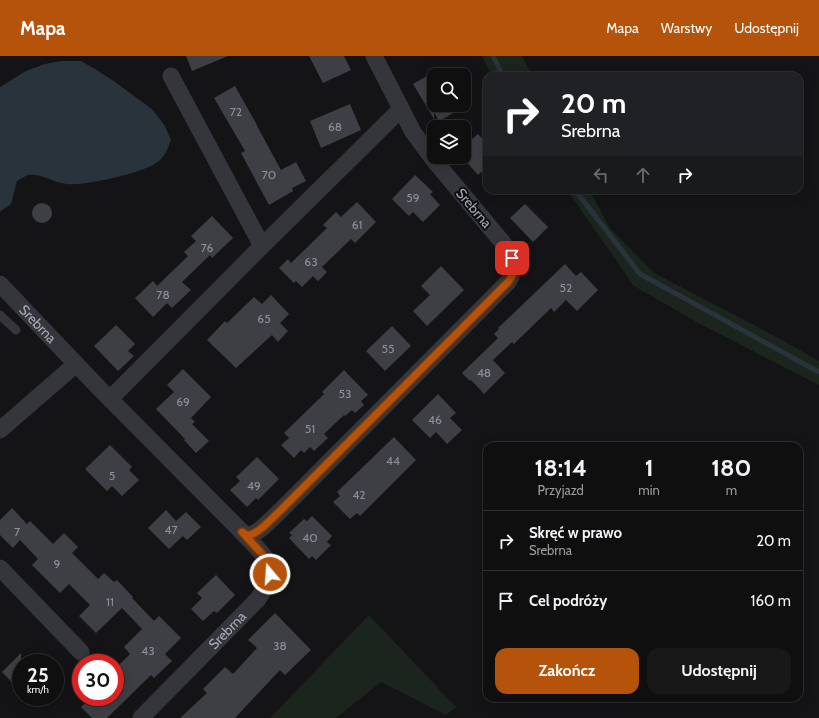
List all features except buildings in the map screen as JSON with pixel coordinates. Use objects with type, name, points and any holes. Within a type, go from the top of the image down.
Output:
[{"type":"street","name":"Srebrna","points":[[242,532],[247,535],[253,534],[280,511],[508,282],[513,274],[512,258],[503,243],[429,154],[413,132],[374,56]]},
{"type":"street","points":[[171,76],[262,246]]},
{"type":"street","points":[[110,399],[401,109]]},
{"type":"street","name":"Srebrna","points":[[0,284],[110,399],[242,532],[264,556],[270,567],[270,574],[264,590],[258,599],[141,718]]},
{"type":"street","points":[[0,430],[76,364]]},
{"type":"street","points":[[0,568],[81,652]]},
{"type":"lane","points":[[0,315],[16,330]]},
{"type":"shaded area","points":[[482,56],[522,56],[530,72],[490,72]]},
{"type":"shaded area","points":[[61,61],[81,61],[115,82],[152,109],[165,126],[171,140],[169,146],[161,159],[152,166],[100,181],[67,184],[38,175],[28,175],[17,181],[11,204],[0,212],[0,87],[26,71],[45,64]]},
{"type":"shaded area","points":[[570,194],[591,194],[610,228],[654,273],[771,334],[819,361],[819,385],[702,325],[634,286]]},
{"type":"shaded area","points":[[369,615],[456,707],[446,715],[381,682],[336,718],[270,718]]},
{"type":"waterway","points":[[493,56],[501,72]]},
{"type":"waterway","points":[[578,194],[640,274],[819,372]]},
{"type":"route","points":[[270,574],[270,567],[264,556],[242,532],[247,535],[253,534],[263,527],[508,282],[513,274],[512,258]]}]
